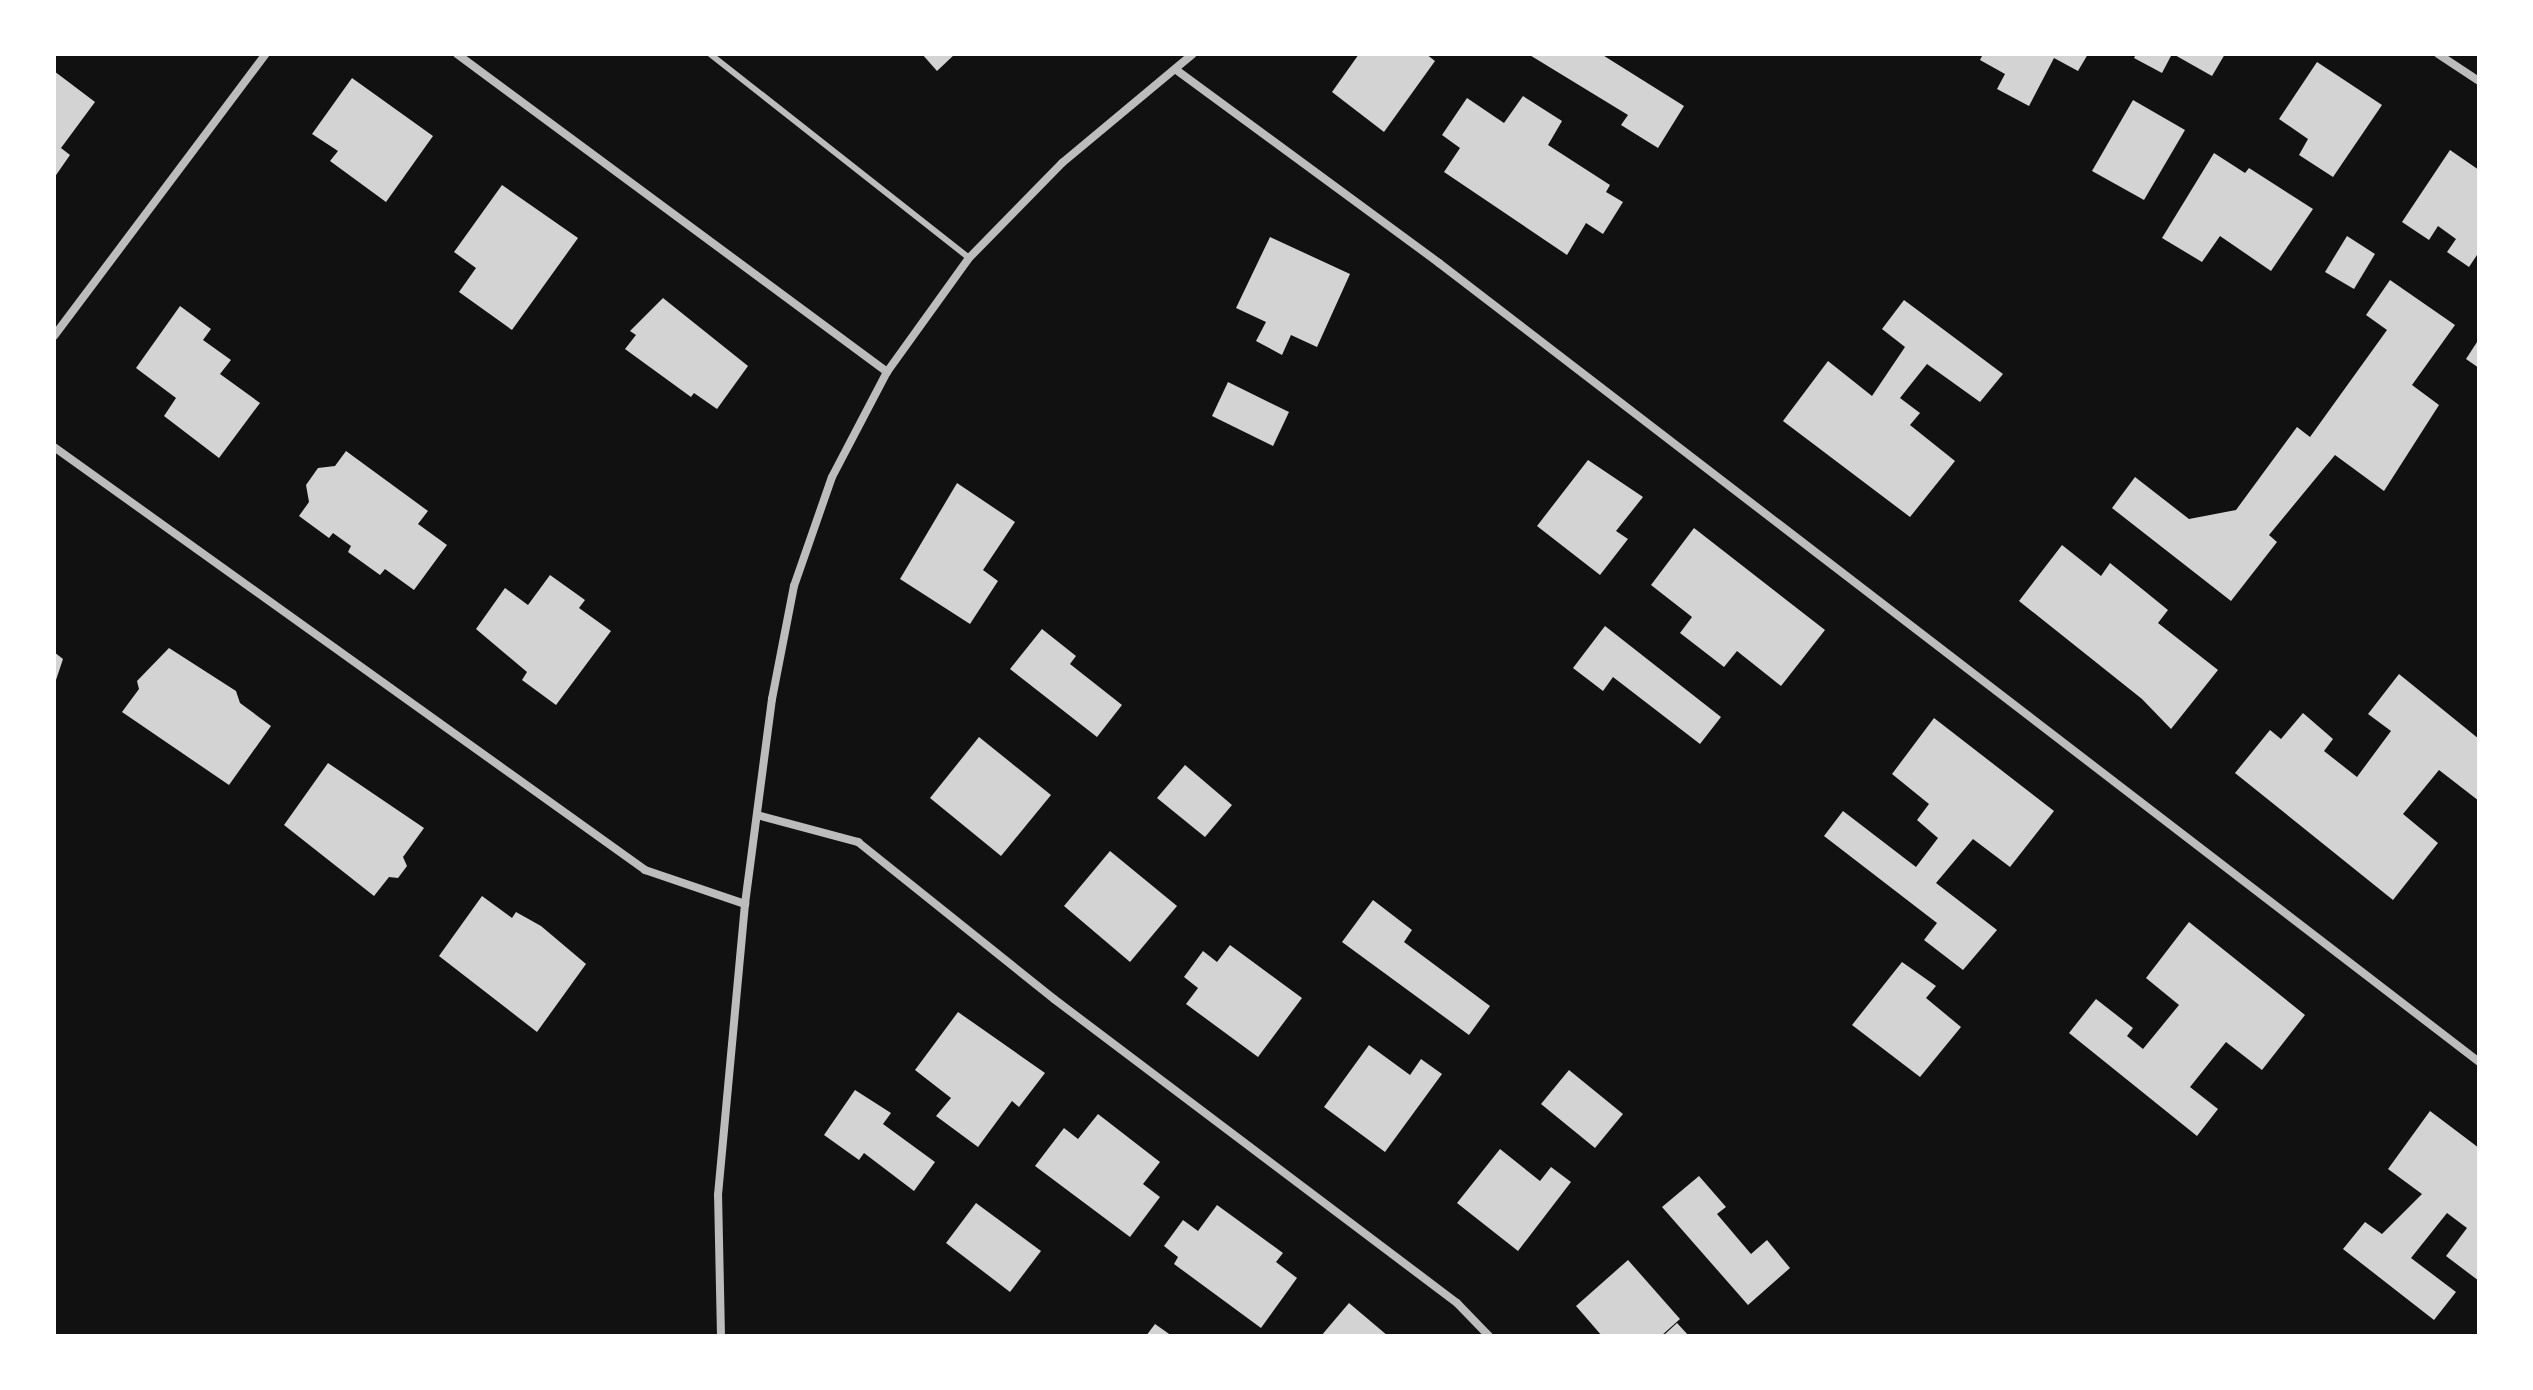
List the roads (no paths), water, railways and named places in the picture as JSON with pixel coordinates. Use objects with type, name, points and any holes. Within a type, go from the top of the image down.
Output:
[{"type":"street","points":[[54,336],[266,54]]},
{"type":"street","points":[[457,54],[887,372]]},
{"type":"street","points":[[721,1336],[718,1195],[745,904],[772,699],[794,586],[832,477],[887,372],[969,258],[1062,163],[1193,54]]},
{"type":"street","points":[[2438,54],[2479,81]]},
{"type":"street","points":[[1175,69],[1439,263],[2479,1062]]},
{"type":"street","points":[[54,447],[645,870],[745,904]]},
{"type":"street","points":[[757,815],[858,842],[1054,999],[1457,1303],[1489,1336]]},
{"type":"lane","points":[[710,54],[969,258]]}]
